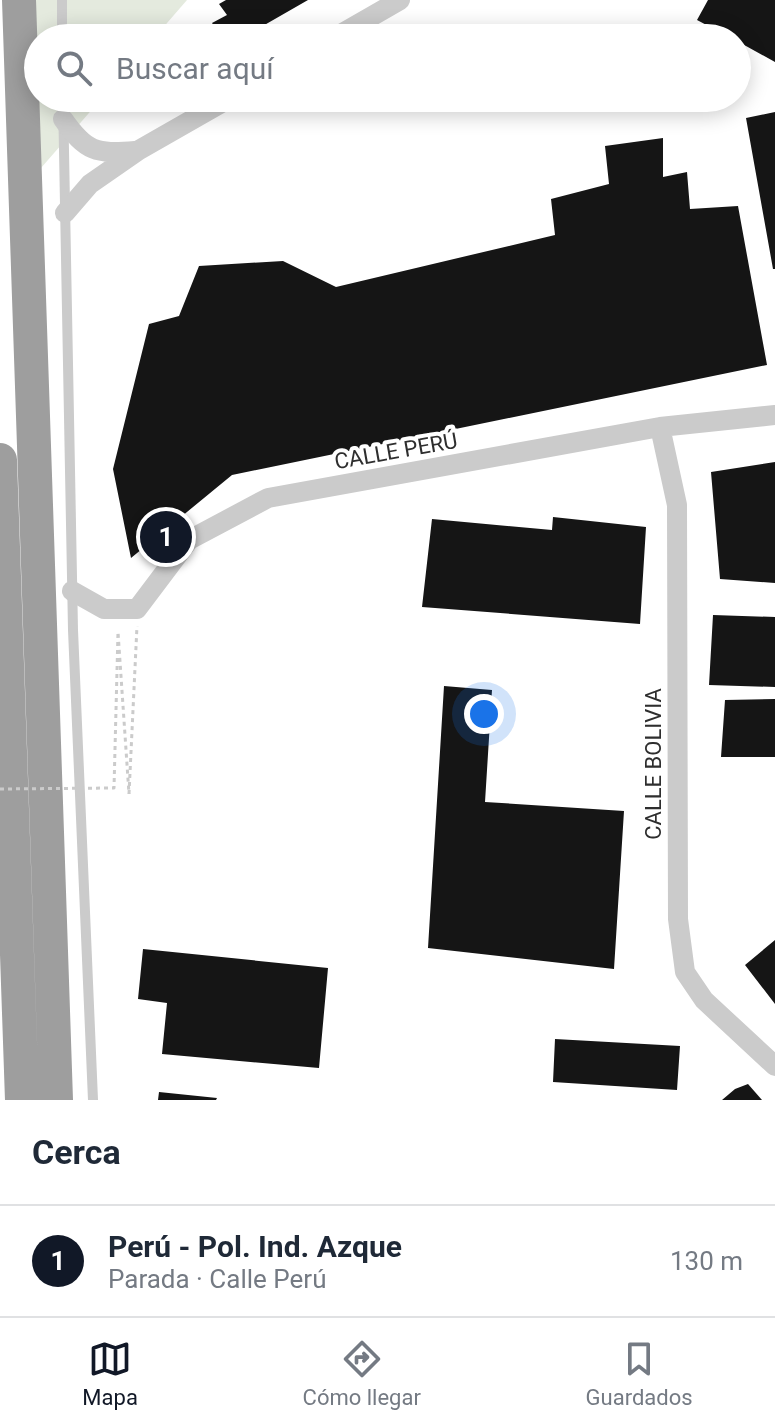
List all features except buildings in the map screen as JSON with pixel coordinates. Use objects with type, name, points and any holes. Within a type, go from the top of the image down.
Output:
[{"type":"highway","points":[[19,0],[56,1100]]},
{"type":"highway","points":[[0,460],[22,1100]]},
{"type":"street","points":[[358,24],[400,0]]},
{"type":"street","points":[[65,213],[90,184],[139,150],[206,112]]},
{"type":"street","points":[[63,119],[78,141],[92,150],[111,153],[139,150]]},
{"type":"street","name":"CALLE PERÚ","points":[[137,609],[189,540],[268,498],[660,427],[775,415]]},
{"type":"street","name":"CALLE BOLIVIA","points":[[660,427],[677,505],[678,919],[685,972],[704,1000],[775,1066]]},
{"type":"street","points":[[72,591],[104,609],[137,609]]},
{"type":"lane","points":[[62,0],[62,24]]},
{"type":"lane","points":[[63,112],[72,591],[93,1100]]},
{"type":"path","points":[[0,789],[114,788],[118,632],[129,794],[137,609]]},
{"type":"shaded area","points":[[20,0],[187,0],[166,24],[24,24],[24,50]]},
{"type":"shaded area","points":[[29,112],[90,112],[34,176]]},
{"type":"place","name":"Perú - Pol. Ind. Azque","points":[[166,537]]}]
